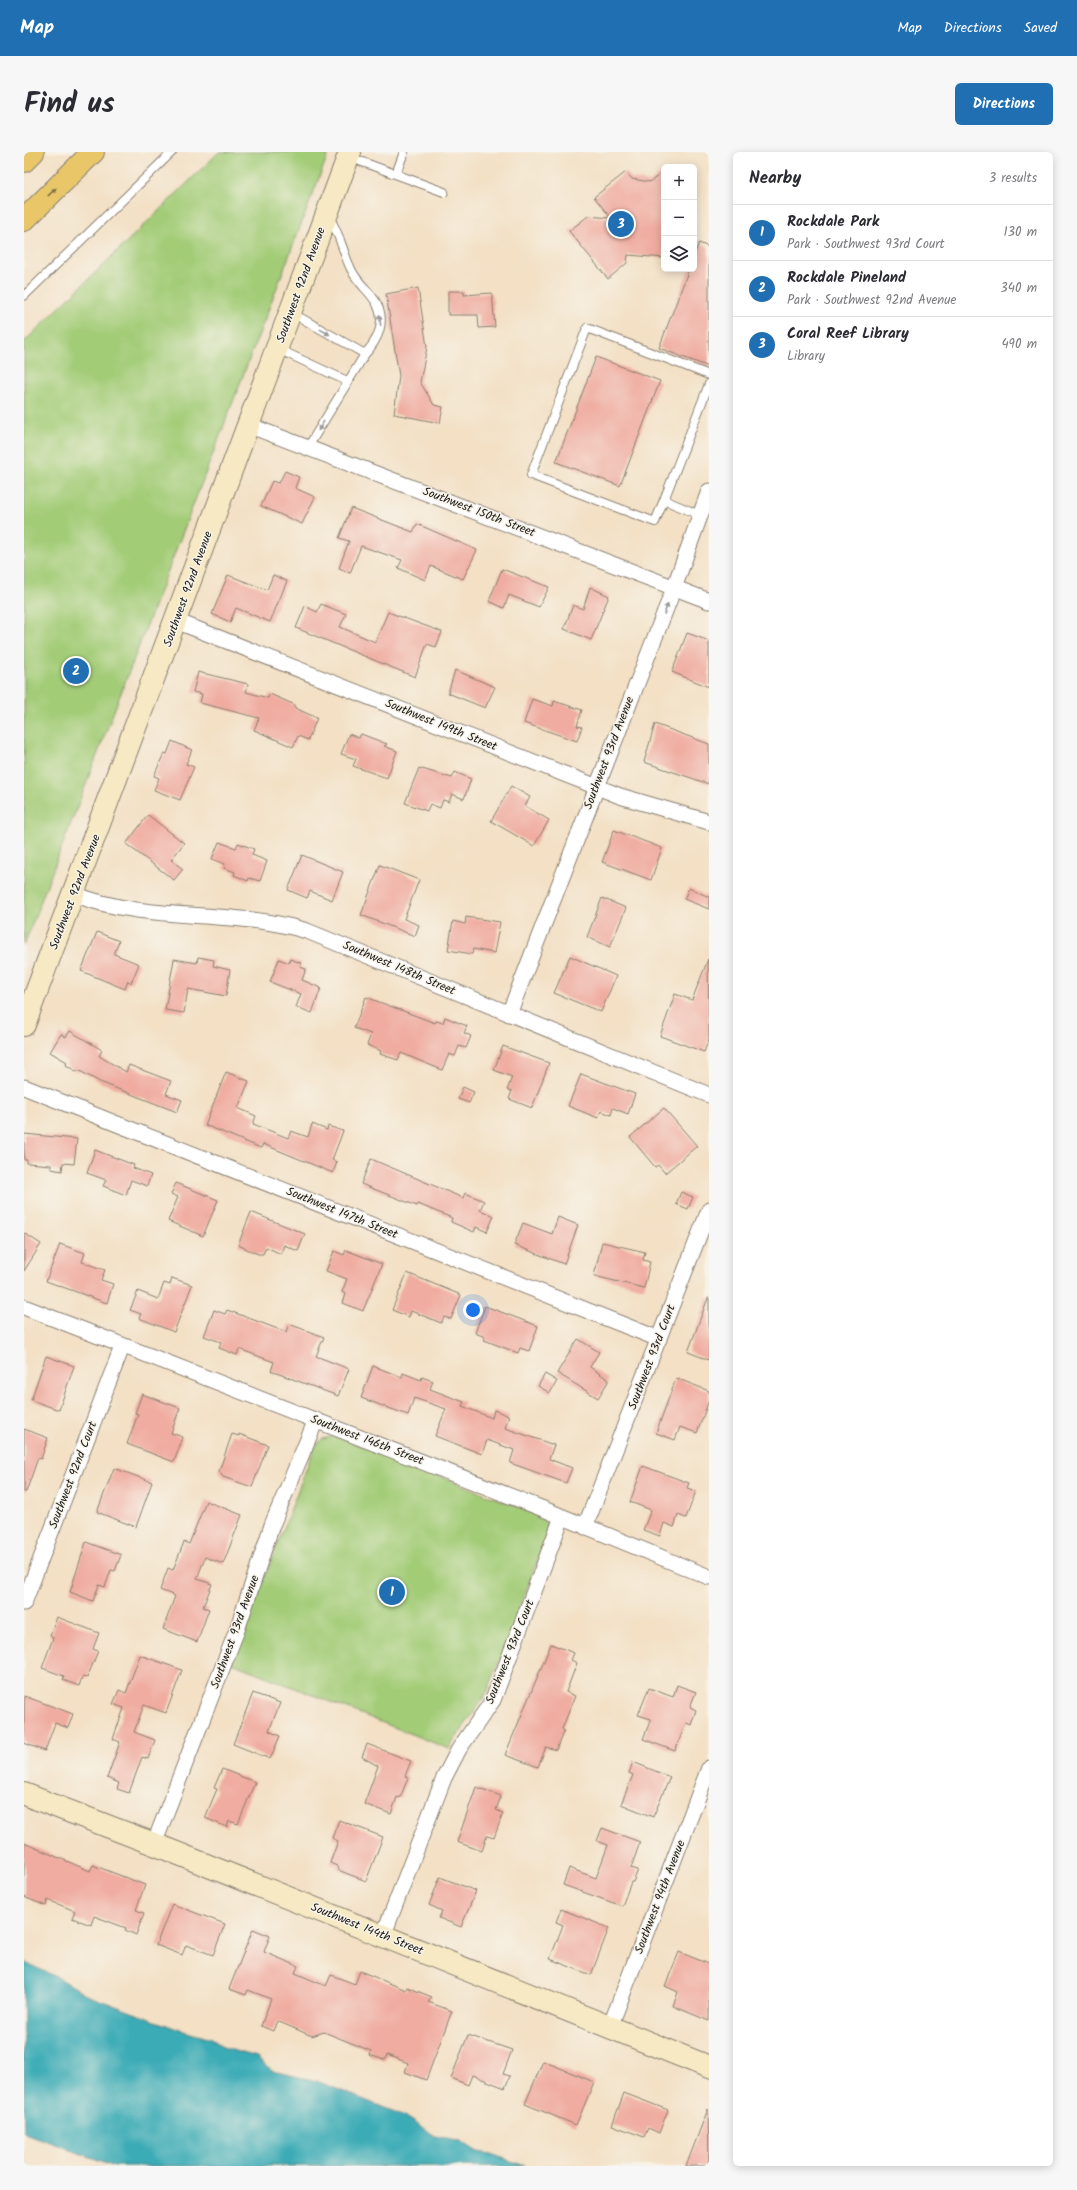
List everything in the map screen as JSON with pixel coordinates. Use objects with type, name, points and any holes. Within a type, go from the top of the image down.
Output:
[{"type":"highway","points":[[24,161],[34,152]]},
{"type":"highway","points":[[24,220],[93,152]]},
{"type":"street","name":"Southwest 92nd Avenue","points":[[24,1025],[248,425],[278,349],[349,154]]},
{"type":"street","name":"Southwest 150th Street","points":[[248,425],[308,446],[709,601]]},
{"type":"street","name":"Southwest 93rd Avenue","points":[[509,1014],[596,786],[674,588],[709,491]]},
{"type":"street","name":"Southwest 149th Street","points":[[176,621],[620,796],[709,822]]},
{"type":"street","name":"Southwest 148th Street","points":[[74,894],[94,902],[142,911],[253,919],[291,926],[334,941],[703,1093]]},
{"type":"street","name":"Southwest 147th Street","points":[[24,1087],[659,1339]]},
{"type":"street","name":"Southwest 93rd Court","points":[[585,1527],[709,1210]]},
{"type":"street","name":"Southwest 146th Street","points":[[24,1307],[316,1420],[709,1577]]},
{"type":"street","name":"Southwest 92nd Court","points":[[24,1603],[122,1346]]},
{"type":"street","name":"Southwest 93rd Avenue","points":[[154,1844],[237,1630],[272,1525],[316,1420]]},
{"type":"street","name":"Southwest 93rd Court","points":[[383,1936],[444,1778],[459,1749],[488,1708],[494,1696],[562,1517]]},
{"type":"street","name":"Southwest 94th Avenue","points":[[610,2027],[709,1768]]},
{"type":"street","name":"Southwest 144th Street","points":[[24,1794],[154,1844],[709,2067]]},
{"type":"lane","points":[[24,296],[172,152]]},
{"type":"lane","points":[[396,174],[404,152]]},
{"type":"lane","points":[[349,154],[444,192]]},
{"type":"lane","points":[[308,446],[347,381],[378,336],[381,326],[376,303],[352,273],[336,227],[327,214]]},
{"type":"lane","points":[[291,313],[365,354]]},
{"type":"lane","points":[[709,375],[587,328],[531,475],[655,522],[709,384]]},
{"type":"lane","points":[[278,349],[347,381]]},
{"type":"lane","points":[[664,500],[700,514]]},
{"type":"green space","points":[[219,152],[329,152],[24,945],[24,342]]},
{"type":"green space","points":[[331,1437],[341,1438],[534,1513],[542,1519],[547,1526],[548,1533],[489,1688],[480,1704],[449,1749],[232,1663],[315,1446],[322,1439]]},
{"type":"water","points":[[24,1962],[59,1978],[89,1996],[180,2030],[212,2039],[225,2048],[257,2057],[272,2071],[317,2081],[405,2116],[435,2136],[458,2140],[478,2152],[491,2154],[525,2166],[115,2166],[27,2134],[24,2132]]},
{"type":"building","points":[[626,172],[632,179],[650,182],[661,173],[661,258],[628,255],[627,263],[608,279],[569,231],[588,216],[611,218],[594,197]]},
{"type":"building","points":[[699,243],[709,247],[709,367],[659,348],[688,272],[697,272],[697,248]]},
{"type":"building","points":[[418,288],[427,347],[420,382],[434,405],[443,407],[440,423],[394,414],[399,376],[386,294]]},
{"type":"building","points":[[448,291],[464,291],[464,295],[492,293],[495,327],[479,328],[478,315],[448,315]]},
{"type":"building","points":[[596,357],[660,381],[620,486],[556,462]]},
{"type":"building","points":[[285,471],[299,477],[295,488],[315,497],[302,524],[261,506],[272,481],[279,483]]},
{"type":"building","points":[[351,508],[413,532],[417,524],[477,550],[463,579],[431,566],[425,580],[398,568],[402,560],[361,546],[350,573],[339,568],[349,541],[339,538]]},
{"type":"building","points":[[502,569],[549,587],[539,607],[509,595],[504,608],[489,601]]},
{"type":"building","points":[[228,575],[267,590],[273,575],[287,581],[270,622],[236,608],[230,622],[212,614]]},
{"type":"building","points":[[590,587],[609,596],[591,640],[564,629],[573,605],[583,609]]},
{"type":"building","points":[[321,604],[346,614],[340,627],[375,642],[388,612],[442,632],[436,647],[427,644],[415,677],[296,628],[305,606],[317,612]]},
{"type":"building","points":[[687,633],[709,641],[709,687],[672,672]]},
{"type":"building","points":[[455,670],[495,687],[485,708],[448,693]]},
{"type":"building","points":[[198,672],[248,684],[246,692],[268,698],[270,694],[295,705],[295,708],[317,718],[308,740],[298,736],[293,747],[254,730],[259,718],[200,703],[202,694],[193,692]]},
{"type":"building","points":[[532,699],[553,706],[554,701],[582,710],[577,726],[582,727],[577,741],[524,723]]},
{"type":"building","points":[[655,724],[709,744],[709,784],[644,762]]},
{"type":"building","points":[[349,734],[359,738],[361,734],[387,744],[384,746],[397,751],[387,778],[353,766],[356,759],[341,754]]},
{"type":"building","points":[[172,741],[192,750],[186,764],[194,767],[180,800],[154,790],[159,778],[154,776],[164,753],[167,754]]},
{"type":"building","points":[[419,768],[452,778],[455,772],[471,779],[464,799],[452,794],[449,802],[443,800],[440,808],[430,804],[427,811],[405,803]]},
{"type":"building","points":[[511,786],[530,797],[525,806],[549,820],[534,846],[491,821]]},
{"type":"building","points":[[148,815],[184,843],[171,860],[183,869],[174,880],[126,844]]},
{"type":"building","points":[[614,830],[662,848],[651,880],[602,862]]},
{"type":"building","points":[[219,842],[236,848],[238,843],[254,849],[252,855],[267,861],[260,881],[249,878],[248,881],[234,875],[235,872],[224,868],[225,864],[212,859]]},
{"type":"building","points":[[302,855],[343,872],[332,900],[310,891],[307,898],[288,890]]},
{"type":"building","points":[[380,865],[419,880],[404,919],[419,925],[415,936],[361,915]]},
{"type":"building","points":[[689,888],[709,897],[709,909],[684,899]]},
{"type":"building","points":[[602,898],[626,908],[610,947],[587,937]]},
{"type":"building","points":[[466,917],[500,922],[494,953],[473,949],[472,954],[448,950],[453,921],[465,924]]},
{"type":"building","points":[[97,932],[119,941],[114,954],[139,964],[131,983],[128,981],[125,989],[81,971]]},
{"type":"building","points":[[570,956],[616,976],[601,1012],[554,993]]},
{"type":"building","points":[[198,957],[214,960],[213,966],[230,970],[226,996],[188,989],[184,1013],[165,1010],[174,959],[197,963]]},
{"type":"building","points":[[279,959],[289,963],[290,959],[301,963],[300,967],[306,969],[302,980],[321,988],[312,1013],[296,1007],[301,994],[270,982]]},
{"type":"building","points":[[708,959],[709,1039],[704,1052],[660,1036],[675,994],[692,1000]]},
{"type":"building","points":[[366,997],[435,1023],[436,1021],[443,1023],[445,1017],[467,1026],[464,1033],[471,1036],[466,1048],[459,1046],[455,1056],[449,1054],[442,1070],[401,1053],[398,1060],[380,1054],[381,1051],[367,1045],[371,1034],[354,1028]]},
{"type":"building","points":[[70,1031],[102,1050],[99,1056],[126,1072],[129,1065],[171,1081],[166,1094],[182,1100],[177,1112],[100,1082],[78,1070],[77,1072],[66,1065],[67,1062],[50,1052],[61,1034],[66,1037]]},
{"type":"building","points":[[503,1046],[549,1063],[532,1108],[509,1099],[512,1091],[507,1090],[512,1077],[494,1070]]},
{"type":"building","points":[[226,1072],[249,1081],[238,1108],[256,1116],[253,1124],[288,1138],[291,1131],[308,1137],[312,1124],[327,1130],[328,1126],[343,1131],[332,1160],[337,1162],[333,1173],[263,1144],[261,1148],[205,1125]]},
{"type":"building","points":[[581,1074],[635,1094],[628,1114],[613,1108],[611,1115],[601,1111],[598,1118],[568,1106]]},
{"type":"building","points":[[463,1087],[474,1092],[469,1103],[458,1099]]},
{"type":"building","points":[[664,1108],[697,1146],[665,1173],[658,1165],[655,1167],[630,1137]]},
{"type":"building","points":[[24,1134],[77,1139],[74,1164],[63,1163],[62,1171],[51,1169],[51,1165],[27,1163],[27,1160],[24,1160]]},
{"type":"building","points":[[95,1150],[134,1165],[133,1168],[151,1175],[147,1186],[131,1180],[126,1195],[103,1186],[106,1180],[87,1173]]},
{"type":"building","points":[[371,1159],[463,1198],[465,1193],[484,1201],[480,1210],[494,1216],[487,1232],[476,1227],[474,1232],[451,1222],[452,1218],[418,1204],[417,1206],[361,1184]]},
{"type":"building","points":[[176,1183],[218,1200],[203,1236],[168,1221],[178,1197],[171,1194]]},
{"type":"building","points":[[681,1192],[693,1197],[688,1209],[676,1204]]},
{"type":"building","points":[[251,1212],[305,1234],[298,1251],[284,1245],[281,1254],[266,1247],[263,1254],[258,1254],[238,1245]]},
{"type":"building","points":[[558,1217],[578,1225],[564,1264],[514,1245],[523,1223],[552,1234]]},
{"type":"building","points":[[24,1233],[41,1244],[24,1271]]},
{"type":"building","points":[[602,1242],[645,1252],[643,1260],[650,1262],[644,1288],[594,1276]]},
{"type":"building","points":[[60,1244],[85,1253],[82,1262],[105,1270],[101,1280],[113,1284],[107,1303],[46,1281]]},
{"type":"building","points":[[346,1250],[382,1264],[363,1311],[343,1303],[346,1294],[342,1292],[347,1279],[326,1271],[334,1251],[344,1255]]},
{"type":"building","points":[[407,1273],[461,1295],[451,1319],[444,1317],[441,1323],[411,1311],[409,1317],[392,1310]]},
{"type":"building","points":[[172,1278],[192,1285],[174,1332],[139,1318],[141,1314],[130,1310],[138,1291],[158,1299],[164,1283],[170,1285]]},
{"type":"building","points":[[709,1298],[709,1360],[688,1352]]},
{"type":"building","points":[[485,1306],[538,1326],[529,1351],[520,1348],[518,1353],[484,1340],[485,1337],[475,1333]]},
{"type":"building","points":[[214,1310],[225,1314],[227,1310],[286,1332],[289,1324],[324,1337],[316,1356],[349,1369],[338,1396],[271,1371],[274,1362],[239,1349],[237,1355],[219,1348],[221,1342],[204,1336]]},
{"type":"building","points":[[578,1339],[599,1352],[590,1367],[609,1380],[598,1398],[557,1373]]},
{"type":"building","points":[[46,1356],[74,1366],[59,1410],[31,1400]]},
{"type":"building","points":[[373,1366],[402,1377],[403,1373],[421,1380],[422,1377],[433,1381],[430,1389],[464,1402],[462,1406],[492,1418],[494,1410],[509,1416],[505,1428],[554,1445],[549,1459],[572,1468],[566,1483],[510,1463],[514,1450],[487,1440],[482,1454],[435,1436],[446,1409],[414,1398],[408,1415],[361,1398]]},
{"type":"building","points":[[545,1374],[557,1381],[550,1393],[538,1386]]},
{"type":"building","points":[[676,1378],[709,1391],[709,1400],[697,1433],[680,1427],[675,1440],[656,1433]]},
{"type":"building","points":[[142,1394],[180,1408],[171,1433],[183,1437],[174,1462],[127,1444],[138,1414],[135,1413]]},
{"type":"building","points":[[24,1429],[48,1438],[41,1459],[38,1458],[26,1492],[24,1492]]},
{"type":"building","points":[[232,1434],[239,1436],[239,1434],[268,1445],[252,1487],[223,1477],[219,1471]]},
{"type":"building","points":[[643,1466],[689,1483],[687,1488],[696,1491],[686,1518],[678,1515],[674,1527],[664,1523],[660,1536],[643,1530],[651,1510],[630,1502]]},
{"type":"building","points":[[114,1468],[152,1482],[136,1527],[97,1512]]},
{"type":"building","points":[[206,1501],[242,1515],[223,1564],[205,1557],[197,1579],[212,1584],[203,1607],[209,1609],[197,1642],[163,1629],[175,1596],[160,1590],[168,1568],[173,1570],[184,1542],[189,1544]]},
{"type":"building","points":[[86,1542],[121,1555],[115,1571],[111,1570],[105,1587],[99,1585],[93,1601],[70,1592]]},
{"type":"building","points":[[57,1617],[99,1633],[93,1649],[98,1651],[87,1678],[82,1677],[79,1686],[63,1680],[64,1676],[42,1668],[53,1638],[50,1636]]},
{"type":"building","points":[[551,1644],[574,1653],[571,1660],[577,1663],[566,1692],[575,1696],[562,1729],[564,1730],[556,1750],[546,1747],[538,1767],[505,1755]]},
{"type":"building","points":[[140,1655],[182,1670],[166,1713],[144,1705],[134,1732],[155,1740],[148,1759],[142,1757],[129,1793],[117,1789],[119,1783],[107,1778],[120,1742],[113,1739],[124,1708],[113,1704],[119,1690],[126,1693]]},
{"type":"building","points":[[677,1685],[696,1692],[690,1707],[696,1710],[691,1725],[686,1723],[675,1751],[643,1739],[651,1719],[638,1715],[649,1688],[673,1697]]},
{"type":"building","points":[[253,1693],[280,1703],[269,1731],[280,1736],[270,1759],[233,1744]]},
{"type":"building","points":[[24,1696],[73,1714],[68,1728],[55,1723],[45,1751],[24,1743]]},
{"type":"building","points":[[367,1744],[411,1761],[405,1776],[408,1778],[400,1798],[397,1797],[391,1814],[364,1804],[378,1766],[362,1757]]},
{"type":"building","points":[[633,1762],[670,1777],[653,1817],[621,1804],[633,1775],[629,1773]]},
{"type":"building","points":[[222,1769],[255,1782],[238,1824],[229,1821],[227,1827],[205,1818],[217,1789],[214,1788]]},
{"type":"building","points":[[476,1787],[501,1796],[496,1810],[503,1813],[494,1838],[487,1836],[482,1851],[457,1842]]},
{"type":"building","points":[[339,1820],[383,1837],[366,1881],[338,1870],[337,1866],[330,1863],[338,1841],[332,1838]]},
{"type":"building","points":[[602,1828],[640,1842],[631,1868],[638,1870],[633,1882],[631,1882],[622,1906],[563,1885],[569,1868],[596,1878],[608,1845],[597,1841]]},
{"type":"building","points":[[24,1843],[90,1871],[93,1865],[145,1885],[136,1910],[144,1913],[136,1935],[125,1930],[126,1928],[94,1916],[91,1925],[72,1918],[75,1911],[48,1900],[46,1906],[24,1897]]},
{"type":"building","points":[[440,1877],[476,1891],[461,1927],[439,1918],[442,1911],[429,1905]]},
{"type":"building","points":[[172,1904],[225,1924],[213,1955],[186,1945],[182,1955],[156,1945]]},
{"type":"building","points":[[561,1909],[609,1928],[591,1975],[550,1959],[563,1925],[556,1922]]},
{"type":"building","points":[[253,1929],[270,1936],[264,1952],[298,1966],[295,1973],[326,1986],[331,1975],[355,1984],[360,1971],[406,1990],[407,1987],[432,1997],[428,2002],[452,2011],[426,2080],[405,2072],[408,2063],[387,2055],[385,2060],[369,2055],[371,2051],[324,2032],[312,2036],[277,2021],[273,2031],[261,2026],[271,1999],[248,1990],[246,1995],[229,1989]]},
{"type":"building","points":[[679,1952],[709,1964],[709,2021],[673,2006],[678,1992],[665,1986]]},
{"type":"building","points":[[468,2035],[512,2050],[503,2074],[510,2076],[505,2088],[472,2075],[468,2085],[451,2078]]},
{"type":"building","points":[[543,2061],[594,2082],[576,2125],[525,2104]]},
{"type":"building","points":[[624,2093],[668,2110],[659,2133],[648,2128],[644,2137],[612,2125]]},
{"type":"building","points":[[708,2109],[709,2166],[686,2166]]},
{"type":"place","name":"Coral Reef Library","points":[[621,224]]},
{"type":"place","name":"Rockdale Pineland","points":[[76,671]]},
{"type":"place","name":"Rockdale Park","points":[[392,1592]]}]
